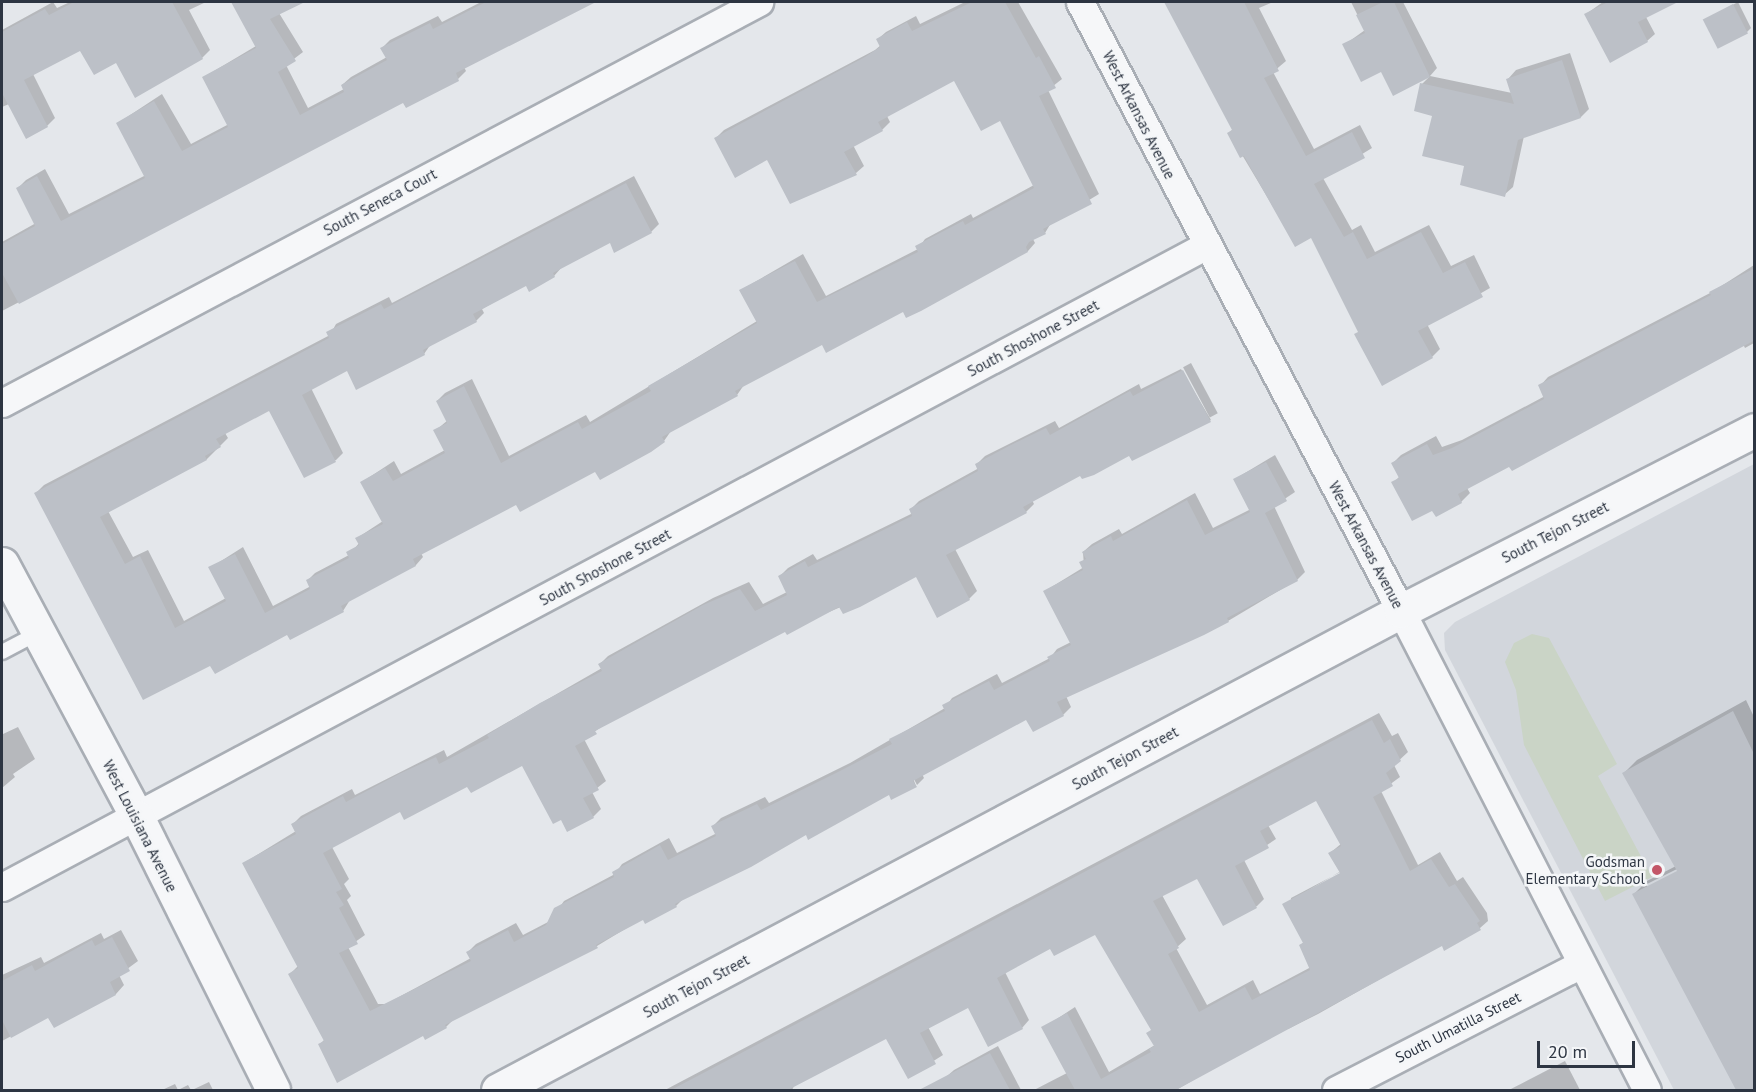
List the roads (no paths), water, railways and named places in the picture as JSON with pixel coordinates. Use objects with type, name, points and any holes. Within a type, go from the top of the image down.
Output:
[{"type":"street","name":"South Seneca Court","points":[[2,403],[759,2]]},
{"type":"street","name":"West Arkansas Avenue","points":[[1080,2],[1401,611],[1647,1090]]},
{"type":"street","name":"South Shoshone Street","points":[[2,887],[1207,245]]},
{"type":"street","name":"South Tejon Street","points":[[498,1090],[1401,611],[1755,430]]},
{"type":"street","name":"West Louisiana Avenue","points":[[2,564],[137,817],[273,1090]]},
{"type":"street","name":"South Umatilla Street","points":[[1336,1090],[1581,964]]},
{"type":"lane","points":[[2,652],[38,633]]},
{"type":"place","name":"Godsman Elementary School","points":[[1657,870]]}]
